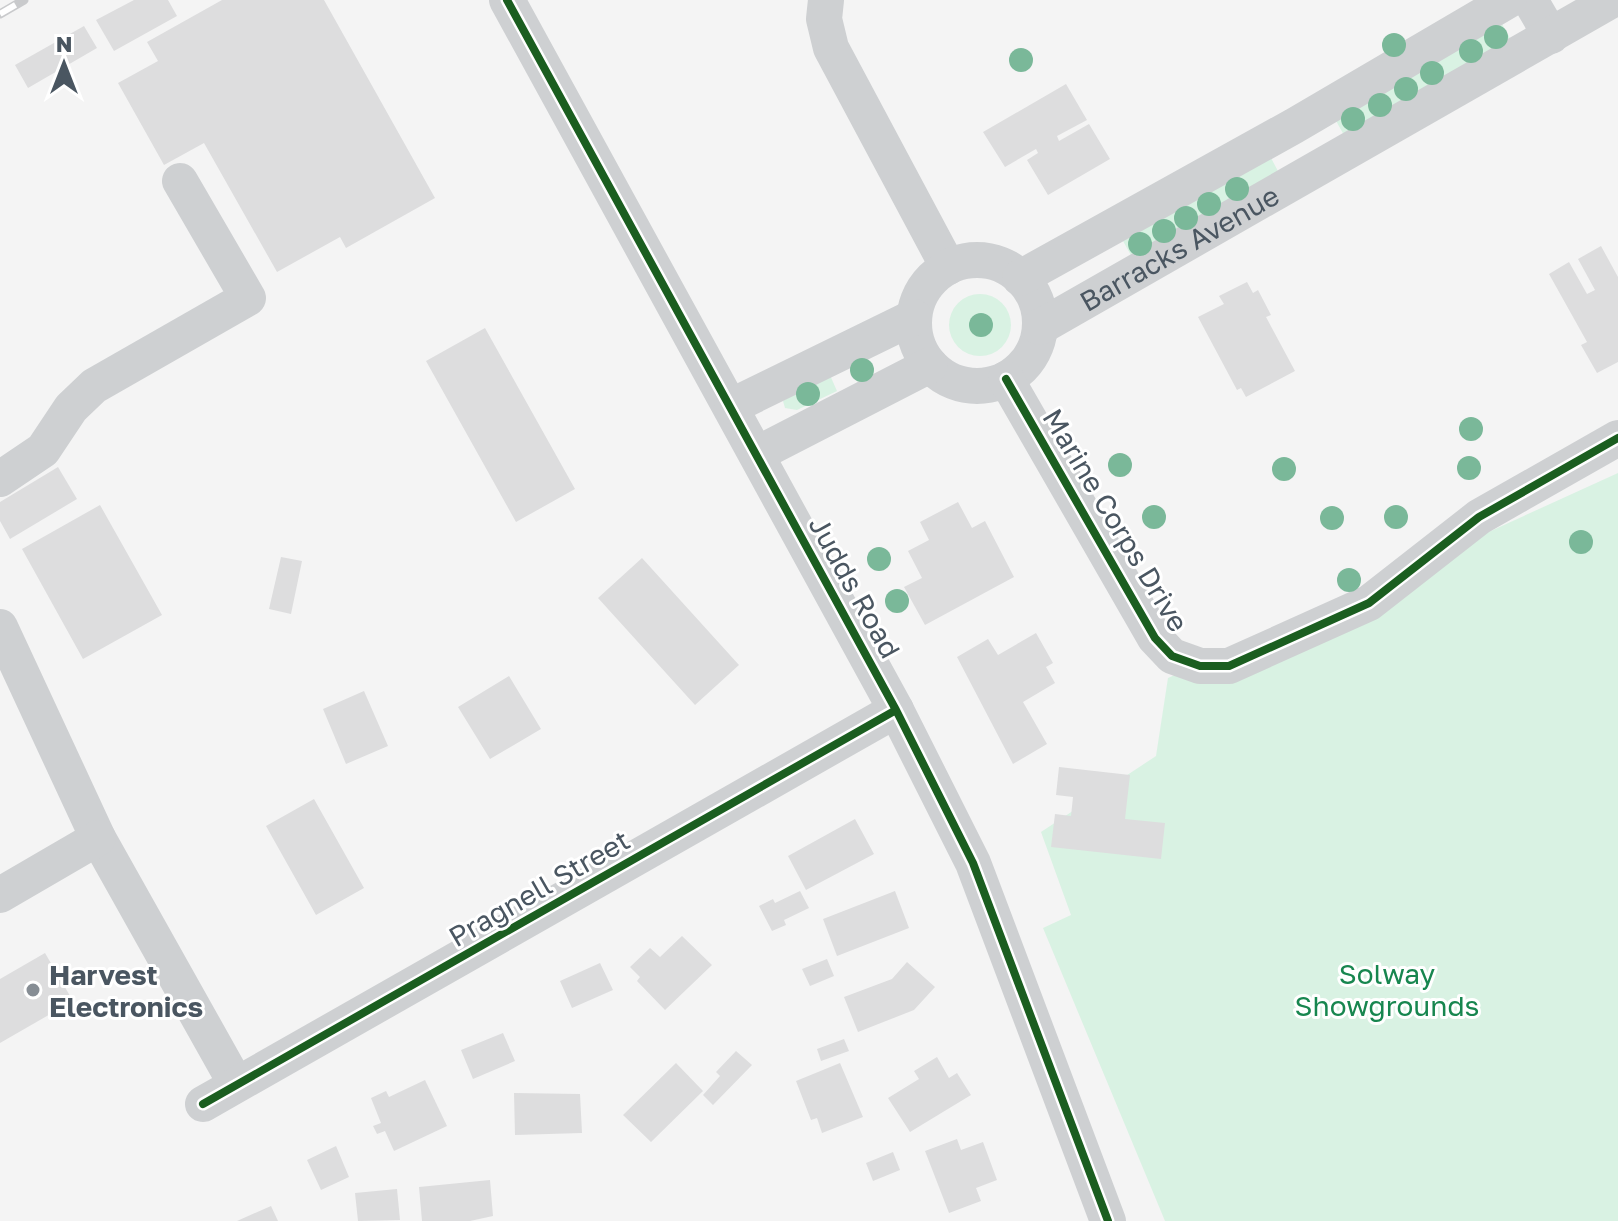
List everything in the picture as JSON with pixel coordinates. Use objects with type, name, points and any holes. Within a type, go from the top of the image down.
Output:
[{"type":"street","name":"Judds Road","points":[[507,0],[732,406],[896,710],[973,863],[1108,1221]]},
{"type":"street","points":[[826,0],[824,19],[831,48],[948,267]]},
{"type":"street","name":"Barracks Avenue","points":[[1020,278],[1294,126],[1509,0]]},
{"type":"street","points":[[1530,0],[1551,36]]},
{"type":"street","name":"Barracks Avenue","points":[[1040,327],[1612,0]]},
{"type":"street","points":[[1294,126],[1320,169]]},
{"type":"street","points":[[0,479],[43,450],[71,408],[94,386],[248,298],[180,181]]},
{"type":"street","points":[[973,260],[995,262],[1020,278],[1038,306],[1040,327],[1035,348],[1023,366],[1006,379],[986,385],[964,385],[945,378],[930,365],[919,348],[914,317],[923,289],[948,267],[973,260]]},
{"type":"street","points":[[732,406],[914,317]]},
{"type":"street","points":[[757,454],[930,365]]},
{"type":"street","name":"Marine Corps Drive","points":[[1006,379],[1155,638],[1172,656],[1200,666],[1229,666],[1369,603],[1479,517],[1618,438]]},
{"type":"street","points":[[0,627],[98,838],[236,1084]]},
{"type":"street","name":"Pragnell Street","points":[[203,1104],[896,710]]},
{"type":"street","points":[[0,895],[98,838]]},
{"type":"green space","points":[[1501,22],[1511,40],[1345,137],[1335,119]]},
{"type":"green space","points":[[1270,156],[1280,175],[1133,259],[1123,241]]},
{"type":"green space","points":[[974,294],[986,294],[1002,303],[1009,313],[1009,337],[1002,347],[986,356],[974,356],[954,342],[949,331],[949,319],[963,299]]},
{"type":"green space","points":[[829,373],[837,391],[797,410],[785,408],[783,401]]},
{"type":"green space","name":"Solway Showgrounds","points":[[1618,473],[1618,1221],[1165,1221],[1043,928],[1071,915],[1041,832],[1156,756],[1168,678]]},
{"type":"building","points":[[134,0],[168,0],[177,16],[114,51],[96,20]]},
{"type":"building","points":[[222,0],[324,0],[435,198],[346,248],[340,237],[277,272],[204,143],[164,165],[118,83],[158,61],[147,42]]},
{"type":"building","points":[[84,26],[97,48],[28,88],[15,65]]},
{"type":"building","points":[[1066,84],[1087,120],[1057,136],[1059,141],[1089,124],[1110,159],[1048,195],[1027,160],[1038,153],[1036,149],[1005,167],[983,132]]},
{"type":"building","points":[[1601,246],[1618,277],[1618,362],[1597,373],[1581,345],[1587,342],[1549,274],[1569,262],[1587,294],[1595,290],[1578,259]]},
{"type":"building","points":[[1247,282],[1253,293],[1258,290],[1271,315],[1266,317],[1295,371],[1246,397],[1241,388],[1237,390],[1198,317],[1224,304],[1219,296]]},
{"type":"building","points":[[485,328],[575,489],[516,522],[426,361]]},
{"type":"building","points":[[58,467],[77,499],[10,539],[0,521],[0,502]]},
{"type":"building","points":[[958,502],[972,528],[985,521],[1014,577],[925,625],[904,587],[922,578],[908,551],[929,540],[920,522]]},
{"type":"building","points":[[100,505],[162,615],[83,659],[22,549]]},
{"type":"building","points":[[281,557],[302,561],[291,614],[269,609]]},
{"type":"building","points":[[642,558],[739,665],[695,705],[598,598]]},
{"type":"building","points":[[1036,633],[1053,663],[1046,667],[1055,683],[1023,702],[1047,744],[1013,764],[957,657],[988,639],[998,655]]},
{"type":"building","points":[[509,676],[541,729],[490,759],[458,707]]},
{"type":"building","points":[[364,691],[388,746],[346,764],[323,709]]},
{"type":"building","points":[[1059,767],[1130,775],[1125,819],[1165,823],[1161,859],[1051,847],[1055,814],[1071,816],[1073,797],[1056,795]]},
{"type":"building","points":[[314,799],[364,888],[316,915],[266,826]]},
{"type":"building","points":[[855,819],[874,854],[806,890],[788,856]]},
{"type":"building","points":[[800,891],[809,908],[784,920],[786,925],[772,931],[759,906],[773,899],[775,903]]},
{"type":"building","points":[[895,891],[909,928],[837,956],[823,919]]},
{"type":"building","points":[[682,936],[712,965],[665,1010],[637,981],[640,977],[630,967],[650,948],[660,957]]},
{"type":"building","name":"Harvest Electronics","points":[[45,953],[73,1001],[0,1043],[0,979]]},
{"type":"building","points":[[827,959],[834,976],[810,986],[802,969]]},
{"type":"building","points":[[907,962],[935,987],[914,1010],[858,1032],[844,997],[892,979]]},
{"type":"building","points":[[600,963],[613,990],[572,1008],[560,981]]},
{"type":"building","points":[[503,1033],[515,1061],[473,1079],[461,1050]]},
{"type":"building","points":[[844,1039],[849,1051],[821,1061],[817,1049]]},
{"type":"building","points":[[736,1051],[752,1065],[713,1105],[703,1095],[720,1076],[716,1072]]},
{"type":"building","points":[[937,1057],[949,1078],[957,1073],[971,1095],[910,1132],[888,1098],[919,1079],[914,1071]]},
{"type":"building","points":[[676,1063],[703,1091],[651,1142],[623,1115]]},
{"type":"building","points":[[840,1063],[863,1117],[822,1133],[817,1118],[811,1120],[796,1081]]},
{"type":"building","points":[[425,1080],[447,1126],[394,1151],[385,1131],[377,1134],[373,1126],[381,1123],[371,1098],[386,1091],[389,1097]]},
{"type":"building","points":[[514,1093],[580,1094],[582,1133],[515,1135]]},
{"type":"building","points":[[957,1139],[961,1150],[983,1142],[997,1180],[976,1188],[981,1201],[949,1213],[925,1151]]},
{"type":"building","points":[[336,1146],[349,1177],[321,1190],[307,1160]]},
{"type":"building","points":[[893,1152],[900,1170],[873,1181],[866,1163]]},
{"type":"building","points":[[490,1180],[493,1216],[470,1221],[422,1221],[419,1187]]},
{"type":"building","points":[[397,1189],[400,1220],[358,1221],[355,1193]]},
{"type":"building","points":[[271,1206],[278,1221],[237,1221]]},
{"type":"railway","points":[[0,14],[24,0]]},
{"type":"cycle path","points":[[507,0],[896,710],[973,863],[1108,1221]]},
{"type":"cycle path","points":[[1006,379],[1155,638],[1172,656],[1200,666],[1229,666],[1369,603],[1479,517],[1618,438]]},
{"type":"cycle path","points":[[203,1104],[896,710]]},
{"type":"place","name":"Harvest Electronics","points":[[33,990]]}]
